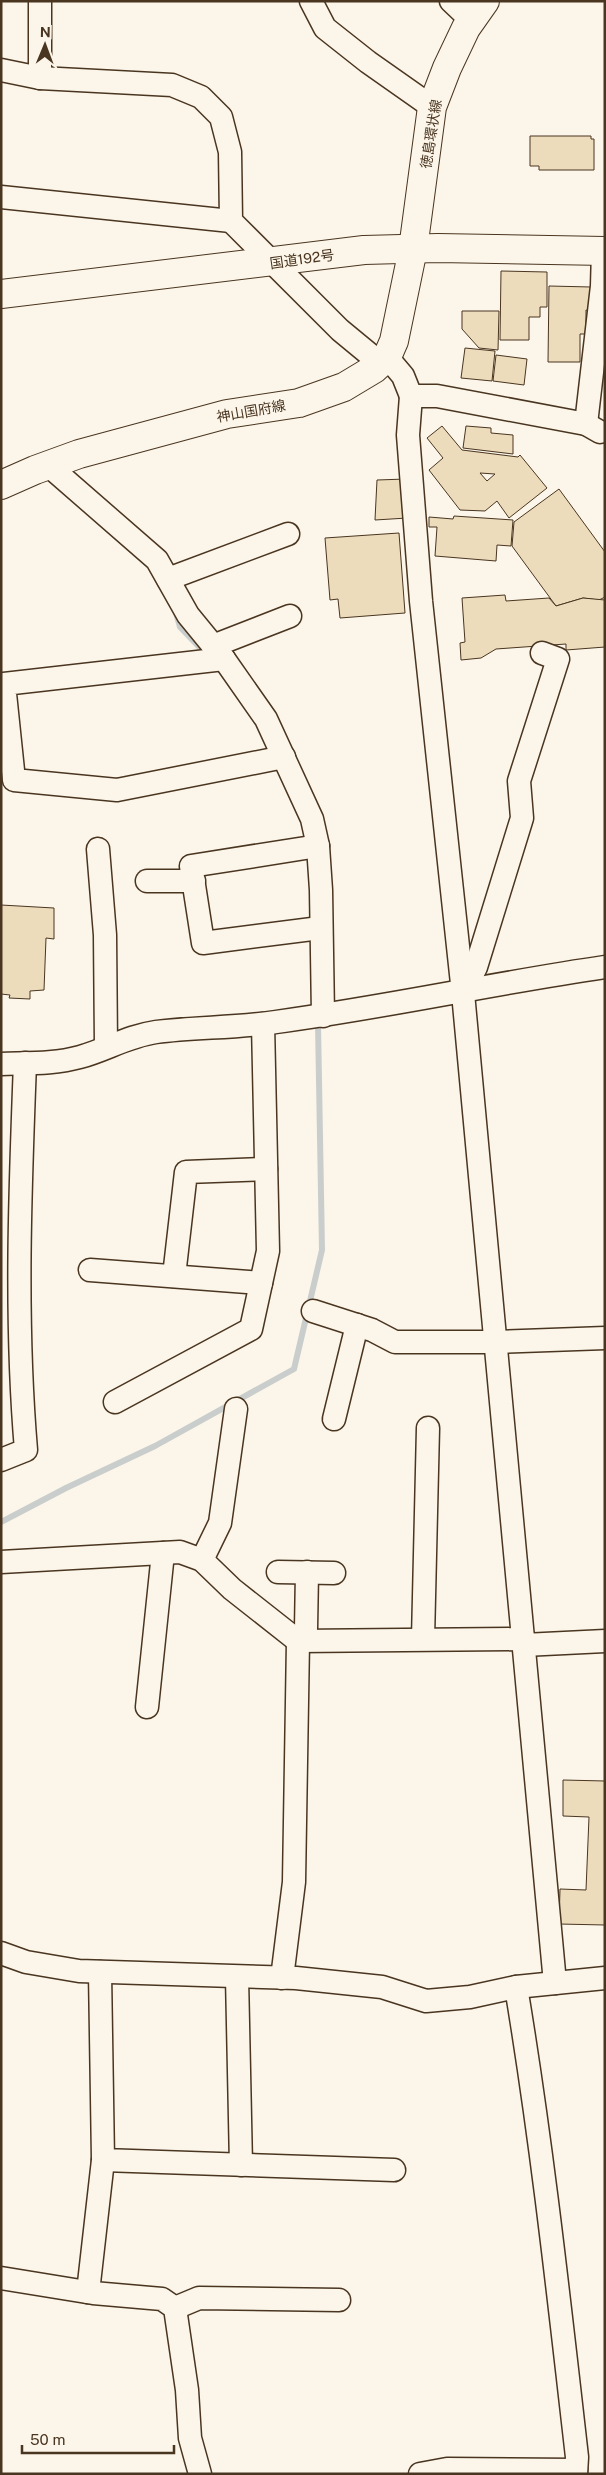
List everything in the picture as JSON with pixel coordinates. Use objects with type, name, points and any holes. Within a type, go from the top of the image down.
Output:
[{"type":"main road","name":"徳島環状線","points":[[413,249],[432,108],[446,68],[478,11]]},
{"type":"main road","points":[[384,360],[394,341],[413,249]]},
{"type":"main road","name":"国道192号","points":[[1,294],[273,263],[364,250],[604,251]]},
{"type":"main road","name":"神山国府線","points":[[1,485],[79,454],[227,414],[299,403],[344,387],[384,360]]},
{"type":"street","points":[[40,1],[40,78]]},
{"type":"street","points":[[311,1],[325,28],[432,108]]},
{"type":"street","points":[[451,1],[478,11]]},
{"type":"street","points":[[1,70],[40,78],[172,85],[201,97],[221,117],[230,152],[231,221]]},
{"type":"street","points":[[1,197],[231,221],[340,330],[384,360],[403,376],[411,396],[408,435],[421,601],[463,993],[555,1983]]},
{"type":"street","points":[[411,396],[436,396],[593,428],[604,251]]},
{"type":"street","points":[[48,465],[156,560],[188,615],[218,652],[266,719],[312,819],[318,846],[321,890],[320,928],[323,1016]]},
{"type":"street","points":[[168,579],[288,534]]},
{"type":"street","points":[[284,757],[117,790],[14,780],[4,684],[218,652],[290,616]]},
{"type":"street","points":[[463,993],[476,967],[522,818],[519,782],[558,658],[542,653]]},
{"type":"street","points":[[318,846],[191,866],[203,943],[320,928]]},
{"type":"street","points":[[98,849],[105,935],[106,1046]]},
{"type":"street","points":[[147,881],[194,881]]},
{"type":"street","points":[[1,1064],[42,1063],[81,1056],[123,1039],[154,1032],[263,1024],[323,1016],[463,993],[498,983],[605,967]]},
{"type":"street","points":[[115,1402],[251,1329],[268,1251],[263,1024]]},
{"type":"street","points":[[1,1460],[26,1450],[22,1397],[19,1240],[25,1063]]},
{"type":"street","points":[[174,1276],[186,1172],[266,1168]]},
{"type":"street","points":[[90,1270],[261,1283]]},
{"type":"street","points":[[314,1311],[357,1325],[395,1342],[495,1342],[605,1338]]},
{"type":"street","points":[[334,1419],[357,1325]]},
{"type":"street","points":[[202,1560],[220,1523],[236,1409]]},
{"type":"street","points":[[423,1640],[428,1428]]},
{"type":"street","points":[[1,1562],[180,1552],[202,1560],[232,1589],[298,1641],[605,1642]]},
{"type":"street","points":[[147,1707],[163,1553]]},
{"type":"street","points":[[278,1572],[334,1573]]},
{"type":"street","points":[[282,1978],[294,1882],[298,1641],[306,1629],[307,1572]]},
{"type":"street","points":[[1,1953],[26,1962],[79,1971],[282,1978],[382,1987],[426,2001],[470,1997],[516,1987],[605,1978]]},
{"type":"street","points":[[88,2292],[103,2160],[100,1972]]},
{"type":"street","points":[[237,1977],[241,2165]]},
{"type":"street","points":[[420,2474],[447,2470],[576,2472],[577,2457],[561,2300],[535,2104],[516,1987]]},
{"type":"street","points":[[103,2160],[394,2170]]},
{"type":"street","points":[[1,2278],[88,2292],[162,2299],[175,2308],[187,2390],[190,2438],[200,2474]]},
{"type":"street","points":[[175,2308],[199,2298],[339,2300]]},
{"type":"building","points":[[530,136],[591,136],[591,139],[594,139],[594,170],[539,170],[539,166],[530,166]]},
{"type":"building","points":[[501,271],[547,272],[547,307],[540,307],[540,317],[529,317],[529,340],[500,340]]},
{"type":"building","points":[[549,286],[591,287],[590,311],[586,310],[586,334],[580,334],[580,362],[548,362]]},
{"type":"building","points":[[462,311],[499,311],[498,350],[479,348],[462,329]]},
{"type":"building","points":[[465,348],[495,351],[492,381],[461,378]]},
{"type":"building","points":[[496,355],[527,359],[524,385],[493,381]]},
{"type":"building","points":[[442,426],[462,450],[518,457],[520,455],[547,488],[509,518],[497,501],[485,511],[460,510],[429,470],[443,458],[427,438]],"holes":[[[480,473],[495,474],[487,481]]]},
{"type":"building","points":[[466,426],[491,428],[491,433],[513,435],[513,454],[463,448]]},
{"type":"building","points":[[406,479],[407,518],[375,520],[377,480]]},
{"type":"building","points":[[559,489],[605,552],[605,597],[599,600],[583,598],[556,606],[512,546],[514,522]]},
{"type":"building","points":[[454,516],[513,520],[511,546],[497,545],[496,561],[435,556],[437,527],[429,527],[429,517],[453,519]]},
{"type":"building","points":[[399,533],[405,613],[340,618],[338,599],[330,600],[325,538]]},
{"type":"building","points":[[505,595],[506,601],[549,598],[556,606],[583,598],[605,600],[605,647],[566,650],[566,644],[496,649],[481,658],[461,660],[460,643],[465,642],[462,598]]},
{"type":"building","points":[[1,905],[54,908],[54,939],[46,938],[44,990],[30,991],[30,999],[9,998],[10,995],[1,994]]},
{"type":"building","points":[[563,1780],[605,1781],[605,1925],[559,1924],[560,1889],[586,1890],[589,1817],[563,1816]]},
{"type":"waterway","points":[[176,613],[180,627],[202,650]]},
{"type":"waterway","points":[[1,1522],[66,1488],[155,1446],[294,1369],[322,1250],[318,1024]]}]
